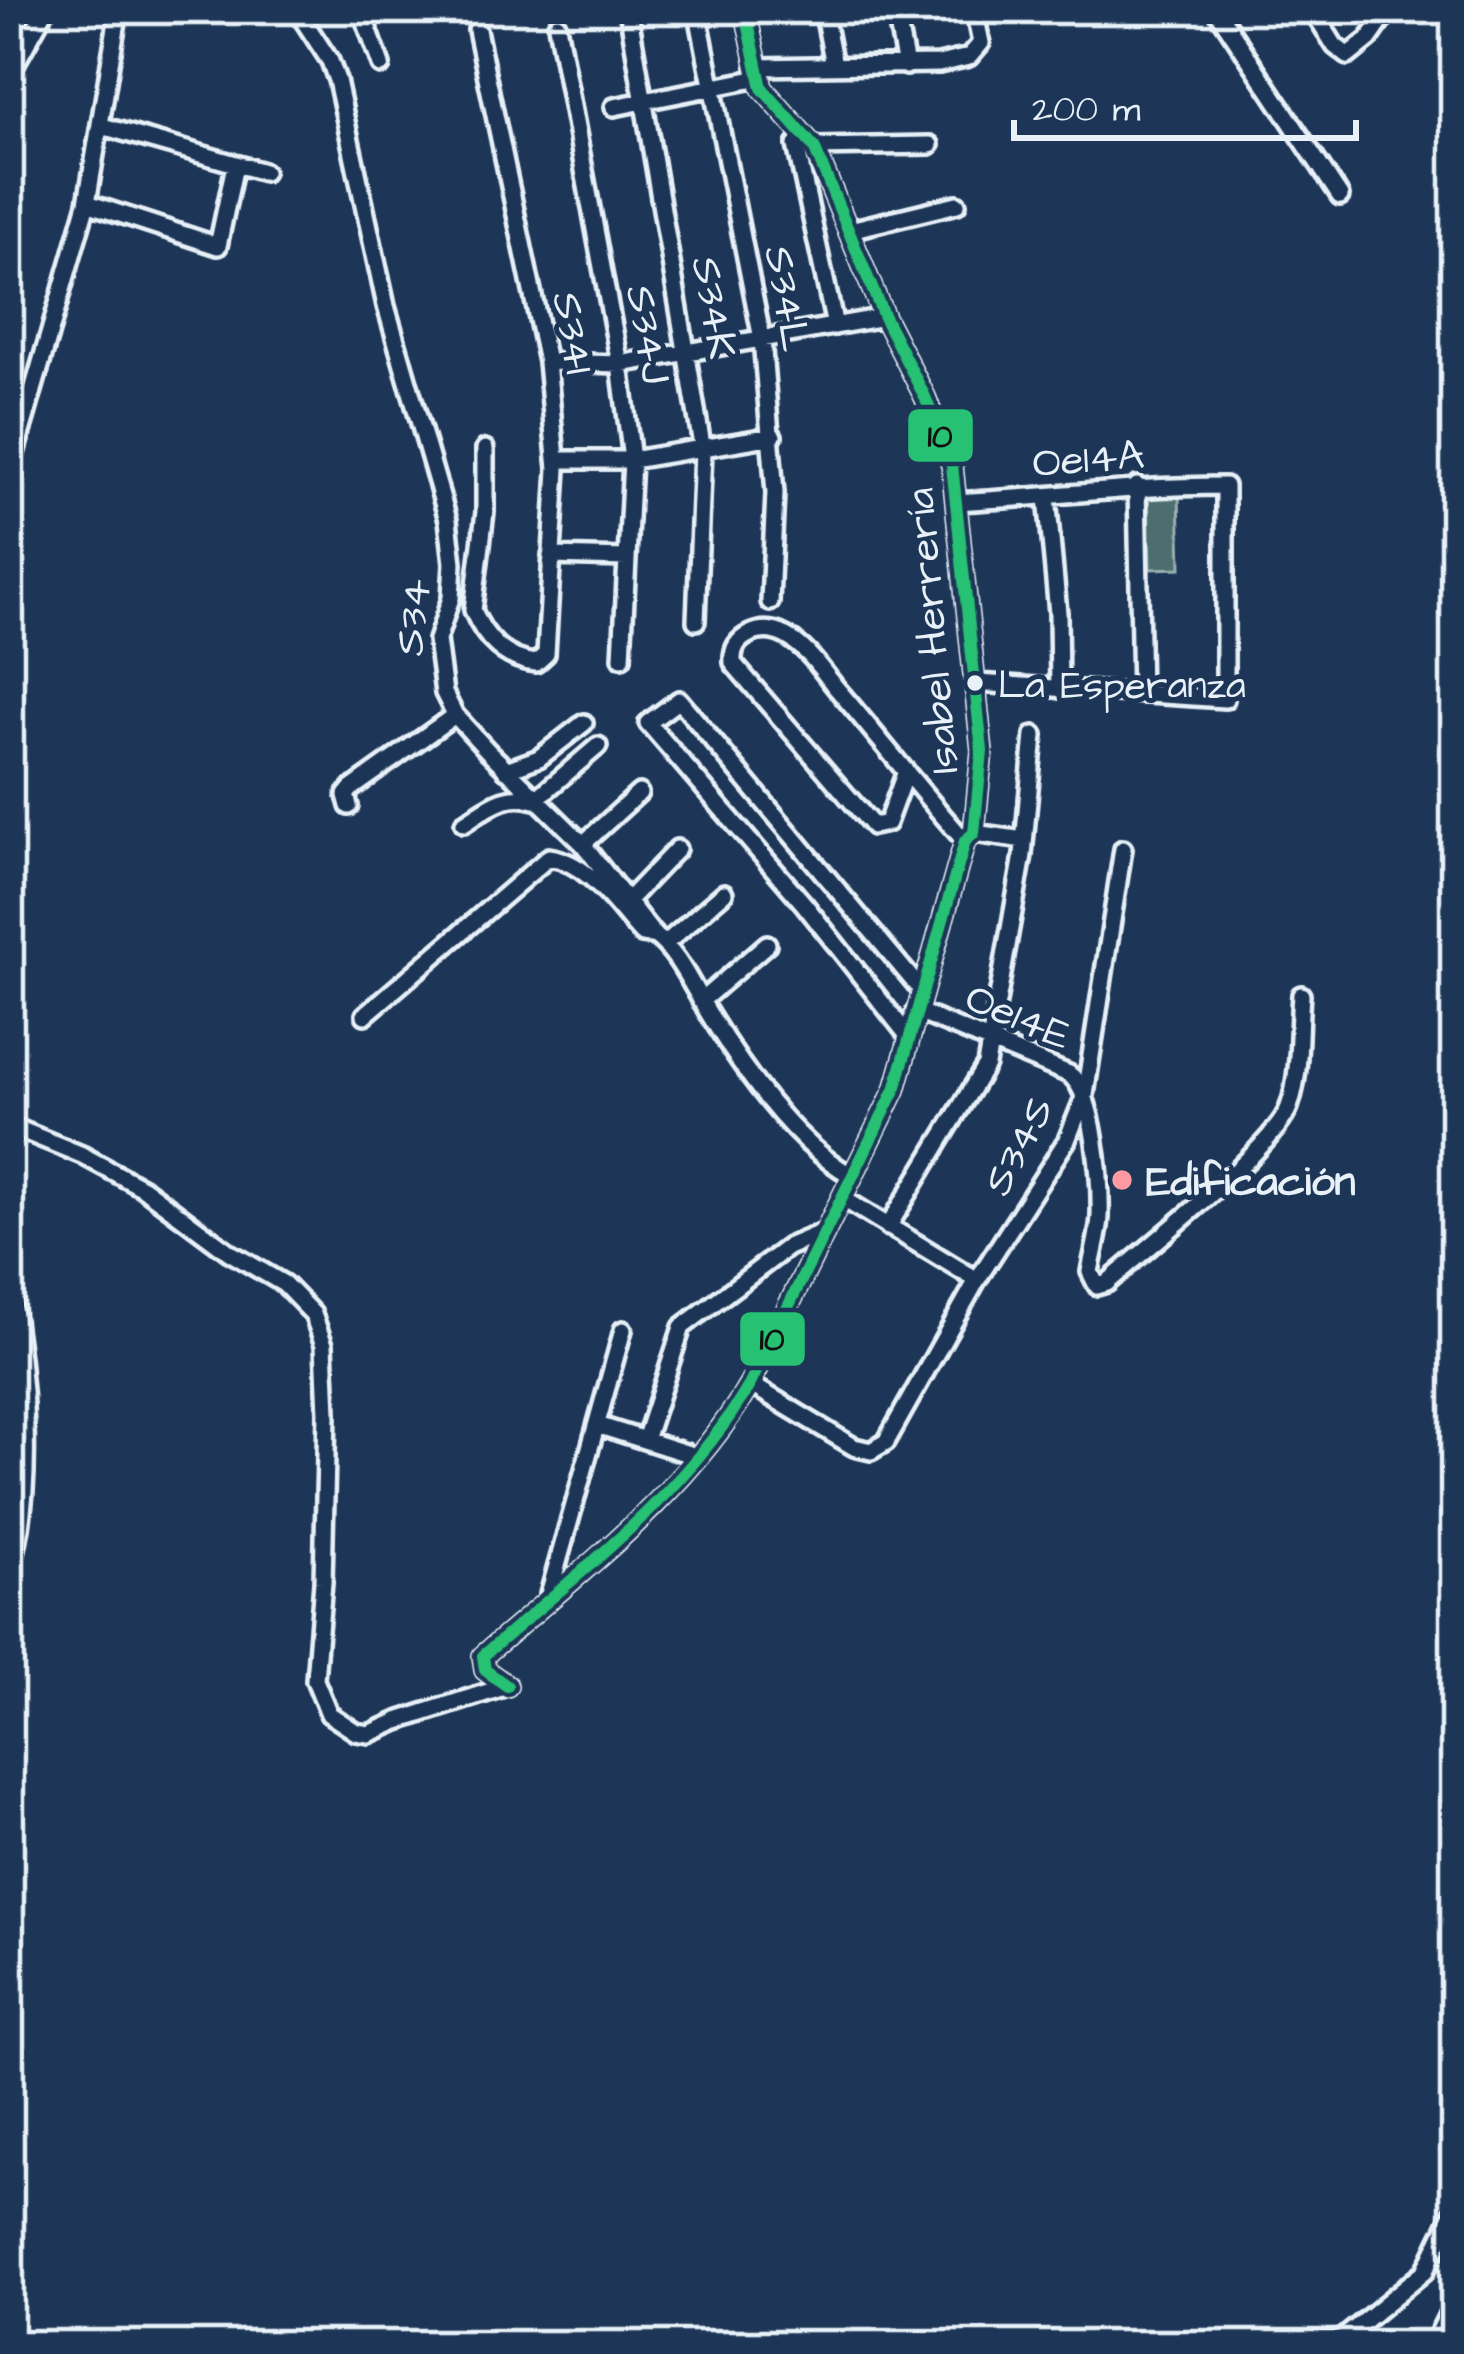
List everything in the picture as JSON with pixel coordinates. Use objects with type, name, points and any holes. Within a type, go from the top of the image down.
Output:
[{"type":"street","points":[[9,75],[46,9]]},
{"type":"street","points":[[9,474],[87,203],[119,9]]},
{"type":"street","name":"S34","points":[[296,9],[337,80],[386,306],[448,520],[451,598],[437,640],[444,693],[455,715],[583,844],[629,899],[764,1093],[827,1162],[851,1176]]},
{"type":"street","points":[[362,9],[382,65]]},
{"type":"street","name":"S34K","points":[[628,9],[703,451],[696,621]]},
{"type":"street","name":"S34L","points":[[698,9],[762,339],[775,493],[770,602]]},
{"type":"street","name":"Isabel Herrería","points":[[9,1125],[82,1155],[142,1188],[229,1252],[284,1284],[314,1314],[324,1345],[327,1413],[316,1680],[329,1714],[356,1732],[369,1734],[507,1686],[485,1670],[483,1656],[547,1602],[698,1457],[731,1417],[895,1090],[920,990],[970,837],[982,751],[952,465],[814,148],[776,106],[758,72],[745,9]]},
{"type":"street","points":[[823,9],[834,65]]},
{"type":"street","points":[[895,9],[907,66]]},
{"type":"street","points":[[614,107],[712,88],[758,72],[834,65],[939,64],[969,57],[979,48],[974,9]]},
{"type":"street","points":[[1216,9],[1340,196]]},
{"type":"street","points":[[1312,9],[1335,46],[1348,56],[1369,39],[1390,9]]},
{"type":"street","name":"S34J","points":[[556,25],[620,364],[632,460],[622,658]]},
{"type":"street","name":"S34I","points":[[477,30],[547,362],[556,460],[546,654],[531,663],[504,652],[478,623],[473,610],[485,503],[485,449]]},
{"type":"street","points":[[103,126],[264,172]]},
{"type":"street","points":[[796,145],[835,326]]},
{"type":"street","points":[[814,148],[930,146]]},
{"type":"street","points":[[87,203],[218,246],[235,165]]},
{"type":"street","points":[[850,230],[957,204]]},
{"type":"street","points":[[547,362],[620,364],[884,316]]},
{"type":"street","points":[[556,460],[632,460],[772,436]]},
{"type":"street","points":[[977,683],[1142,694],[1137,486]]},
{"type":"street","name":"Oe14A","points":[[957,502],[1137,486],[1225,486],[1227,697],[1142,694]]},
{"type":"street","points":[[1047,497],[1058,614],[1059,689]]},
{"type":"street","points":[[551,556],[626,559]]},
{"type":"street","points":[[906,771],[887,824],[872,826],[734,663],[731,657],[738,643],[760,631],[793,641],[970,837],[1024,840]]},
{"type":"street","points":[[909,1037],[804,904],[648,723],[679,700],[920,990]]},
{"type":"street","points":[[349,806],[346,795],[351,789],[455,715]]},
{"type":"street","points":[[506,770],[538,758],[584,723]]},
{"type":"street","points":[[888,1227],[986,1065],[1024,840],[1034,735]]},
{"type":"street","points":[[464,823],[516,794],[535,800],[598,746]]},
{"type":"street","points":[[583,844],[639,793]]},
{"type":"street","points":[[629,899],[677,849]]},
{"type":"street","name":"S34S","points":[[750,1384],[854,1447],[871,1451],[886,1442],[977,1280],[1048,1174],[1084,1095],[1124,849]]},
{"type":"street","points":[[365,1015],[550,857],[583,873],[642,934],[659,939],[724,893]]},
{"type":"street","points":[[701,1001],[767,944]]},
{"type":"street","points":[[1084,1095],[1090,1107],[1100,1216],[1090,1272],[1097,1286],[1107,1283],[1280,1125],[1292,1093],[1301,995]]},
{"type":"street","name":"Oe14E","points":[[916,1011],[1069,1074],[1083,1087],[1084,1095]]},
{"type":"street","points":[[842,1198],[977,1280]]},
{"type":"street","points":[[645,1440],[682,1327],[788,1247],[823,1232]]},
{"type":"street","points":[[9,1286],[23,1359],[24,1422],[19,1533],[9,1574]]},
{"type":"street","points":[[547,1602],[623,1330]]},
{"type":"street","points":[[597,1424],[698,1457]]},
{"type":"street","points":[[1298,2345],[1350,2343],[1425,2271],[1455,2209]]},
{"type":"street","points":[[1433,2345],[1455,2300]]},
{"type":"green space","points":[[1179,495],[1181,568],[1150,569],[1148,496]]},
{"type":"transit line","name":"10","points":[[507,1686],[485,1670],[483,1656],[663,1496],[724,1424],[750,1384],[895,1090],[965,841],[974,833],[982,751],[952,465],[814,147],[762,88],[745,9]]},
{"type":"place","name":"La Esperanza","points":[[975,683]]},
{"type":"place","name":"Edificación","points":[[1122,1180]]}]
